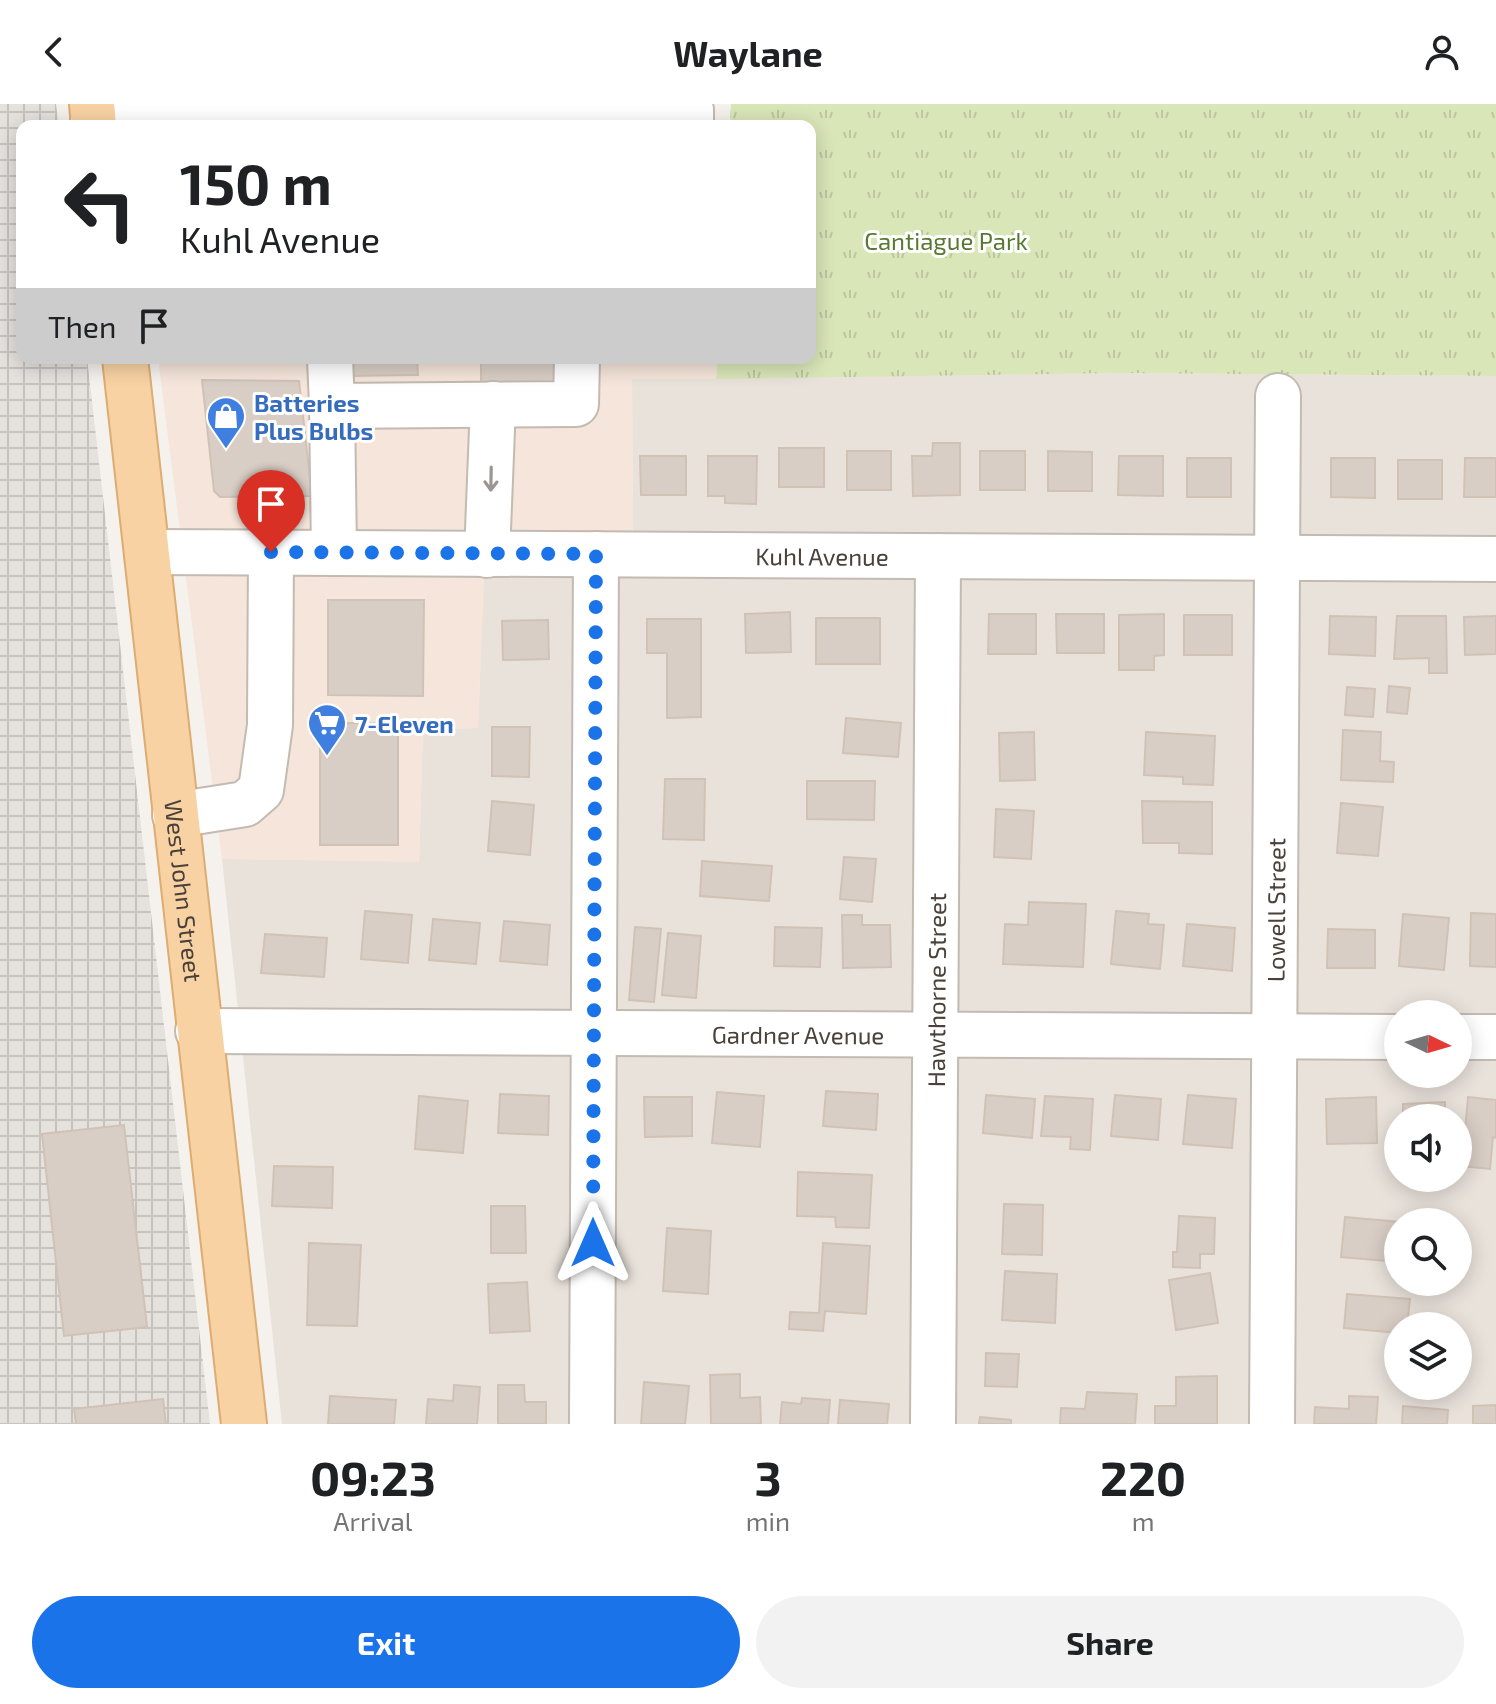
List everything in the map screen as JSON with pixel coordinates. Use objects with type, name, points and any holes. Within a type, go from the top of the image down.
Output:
[{"type":"main road","name":"West John Street","points":[[126,364],[244,1424]]},
{"type":"street","points":[[93,117],[204,120],[691,110],[691,120]]},
{"type":"street","points":[[330,364],[334,553]]},
{"type":"street","points":[[332,406],[576,404],[577,364]]},
{"type":"street","name":"Lowell Street","points":[[1272,1424],[1277,1036],[1278,396]]},
{"type":"street","points":[[487,555],[493,404]]},
{"type":"street","name":"Kuhl Avenue","points":[[148,552],[1496,559]]},
{"type":"street","points":[[175,815],[245,804],[261,790],[270,725],[271,552]]},
{"type":"street","points":[[592,1424],[596,554]]},
{"type":"street","name":"Hawthorne Street","points":[[933,1424],[938,556]]},
{"type":"street","name":"Gardner Avenue","points":[[198,1031],[1384,1037]]},
{"type":"street","points":[[1472,1037],[1496,1037]]},
{"type":"shaded area","points":[[0,104],[56,104],[58,120],[16,120],[16,364],[88,364],[210,1424],[0,1424]]},
{"type":"shaded area","points":[[159,364],[717,364],[716,379],[632,379],[633,545],[485,544],[478,728],[423,729],[419,862],[222,859]]},
{"type":"shaded area","points":[[1119,373],[1496,376],[1496,1424],[282,1424],[222,859],[419,861],[423,729],[478,728],[485,544],[633,545],[632,379]]},
{"type":"green space","name":"Cantiague Park","points":[[731,104],[1496,104],[1496,376],[1119,373],[716,379],[717,364],[816,364],[816,120],[730,120]]},
{"type":"building","points":[[349,364],[417,364],[418,375],[350,376]]},
{"type":"building","points":[[481,364],[561,364],[561,383],[481,383]]},
{"type":"building","points":[[202,380],[299,381],[312,496],[220,497],[214,491]]},
{"type":"building","points":[[933,443],[960,443],[960,495],[913,496],[912,456],[932,456]]},
{"type":"building","points":[[779,448],[824,448],[824,487],[779,487]]},
{"type":"building","points":[[847,451],[891,451],[891,490],[847,490]]},
{"type":"building","points":[[980,451],[1025,451],[1025,490],[980,490]]},
{"type":"building","points":[[1048,451],[1092,452],[1092,491],[1048,491]]},
{"type":"building","points":[[640,456],[686,456],[686,495],[641,495]]},
{"type":"building","points":[[708,456],[757,456],[756,504],[725,503],[725,496],[708,496]]},
{"type":"building","points":[[1119,456],[1163,456],[1163,496],[1118,495]]},
{"type":"building","points":[[1187,458],[1231,458],[1231,497],[1187,497]]},
{"type":"building","points":[[1331,458],[1375,458],[1375,498],[1331,497]]},
{"type":"building","points":[[1465,458],[1496,458],[1496,497],[1464,497]]},
{"type":"building","points":[[1398,460],[1442,460],[1442,499],[1398,499]]},
{"type":"building","points":[[328,600],[424,600],[423,696],[328,695]]},
{"type":"building","points":[[790,612],[791,652],[746,653],[745,614]]},
{"type":"building","points":[[989,614],[1036,614],[1036,654],[988,654]]},
{"type":"building","points":[[1056,614],[1104,614],[1104,653],[1057,653]]},
{"type":"building","points":[[1164,614],[1164,655],[1154,656],[1154,670],[1119,670],[1119,615]]},
{"type":"building","points":[[1184,615],[1232,615],[1232,655],[1184,655]]},
{"type":"building","points":[[1330,616],[1376,617],[1375,656],[1329,654]]},
{"type":"building","points":[[1397,616],[1446,616],[1447,673],[1429,673],[1429,658],[1394,659]]},
{"type":"building","points":[[1496,616],[1496,654],[1465,655],[1464,617]]},
{"type":"building","points":[[816,618],[880,618],[880,664],[816,664]]},
{"type":"building","points":[[647,619],[701,619],[701,717],[667,718],[667,653],[647,653]]},
{"type":"building","points":[[548,620],[549,659],[503,660],[502,621]]},
{"type":"building","points":[[1389,686],[1410,688],[1407,714],[1387,712]]},
{"type":"building","points":[[1347,687],[1375,689],[1373,717],[1345,715]]},
{"type":"building","points":[[846,718],[901,723],[898,757],[843,753]]},
{"type":"building","points":[[320,723],[398,723],[398,845],[320,845]]},
{"type":"building","points":[[492,727],[530,727],[529,777],[492,776]]},
{"type":"building","points":[[1343,730],[1381,732],[1380,761],[1394,762],[1393,782],[1341,780]]},
{"type":"building","points":[[1034,732],[1035,780],[1000,781],[999,733]]},
{"type":"building","points":[[1146,732],[1215,736],[1213,785],[1183,784],[1183,777],[1144,775]]},
{"type":"building","points":[[665,779],[705,779],[704,840],[663,839]]},
{"type":"building","points":[[807,781],[875,781],[874,820],[807,819]]},
{"type":"building","points":[[492,801],[534,805],[530,855],[488,851]]},
{"type":"building","points":[[1142,801],[1212,802],[1212,854],[1179,853],[1179,843],[1143,843]]},
{"type":"building","points":[[1341,803],[1383,807],[1378,856],[1337,853]]},
{"type":"building","points":[[996,809],[1034,811],[1031,859],[994,857]]},
{"type":"building","points":[[844,857],[876,859],[872,902],[840,899]]},
{"type":"building","points":[[702,861],[772,866],[769,901],[700,896]]},
{"type":"building","points":[[1029,902],[1086,904],[1083,967],[1003,964],[1005,924],[1028,925]]},
{"type":"building","points":[[365,911],[412,915],[408,963],[361,959]]},
{"type":"building","points":[[1116,911],[1149,914],[1148,924],[1164,925],[1160,969],[1111,964]]},
{"type":"building","points":[[1471,913],[1496,914],[1496,967],[1470,966]]},
{"type":"building","points":[[1403,914],[1449,918],[1444,970],[1399,966]]},
{"type":"building","points":[[842,915],[862,915],[862,925],[890,925],[891,967],[843,968]]},
{"type":"building","points":[[433,919],[480,923],[476,964],[429,960]]},
{"type":"building","points":[[504,921],[550,925],[547,965],[500,961]]},
{"type":"building","points":[[1187,924],[1235,928],[1232,971],[1183,966]]},
{"type":"building","points":[[635,927],[661,929],[654,1002],[629,1000]]},
{"type":"building","points":[[775,927],[822,928],[820,967],[774,966]]},
{"type":"building","points":[[1328,929],[1375,930],[1375,968],[1327,968]]},
{"type":"building","points":[[668,933],[701,936],[696,998],[662,995]]},
{"type":"building","points":[[265,934],[327,938],[324,977],[261,973]]},
{"type":"building","points":[[826,1091],[878,1094],[876,1130],[823,1126]]},
{"type":"building","points":[[717,1092],[764,1096],[760,1147],[712,1143]]},
{"type":"building","points":[[500,1094],[549,1096],[548,1135],[498,1133]]},
{"type":"building","points":[[986,1095],[1035,1099],[1032,1138],[983,1133]]},
{"type":"building","points":[[1115,1095],[1161,1099],[1158,1140],[1111,1136]]},
{"type":"building","points":[[1188,1095],[1236,1099],[1232,1148],[1183,1144]]},
{"type":"building","points":[[419,1096],[468,1101],[463,1153],[415,1149]]},
{"type":"building","points":[[1045,1096],[1093,1099],[1090,1150],[1070,1149],[1071,1137],[1041,1136]]},
{"type":"building","points":[[644,1097],[692,1097],[692,1136],[645,1137]]},
{"type":"building","points":[[1376,1097],[1377,1143],[1327,1144],[1326,1099]]},
{"type":"building","points":[[1468,1097],[1496,1100],[1496,1138],[1493,1137],[1490,1169],[1472,1167],[1472,1104],[1467,1104]]},
{"type":"building","points":[[1445,1102],[1445,1104],[1403,1104]]},
{"type":"building","points":[[124,1125],[147,1327],[64,1336],[42,1134]]},
{"type":"building","points":[[274,1166],[333,1167],[332,1208],[272,1206]]},
{"type":"building","points":[[798,1172],[872,1175],[869,1228],[836,1227],[835,1217],[797,1216]]},
{"type":"building","points":[[1004,1204],[1043,1205],[1042,1255],[1002,1254]]},
{"type":"building","points":[[491,1206],[525,1206],[526,1253],[491,1253]]},
{"type":"building","points":[[1179,1216],[1215,1218],[1214,1254],[1200,1254],[1200,1268],[1173,1267]]},
{"type":"building","points":[[1345,1217],[1384,1221],[1384,1261],[1341,1257]]},
{"type":"building","points":[[667,1228],[711,1231],[708,1294],[663,1291]]},
{"type":"building","points":[[309,1243],[361,1245],[357,1326],[307,1325]]},
{"type":"building","points":[[823,1243],[870,1246],[866,1314],[825,1311],[823,1331],[789,1329],[790,1312],[819,1313]]},
{"type":"building","points":[[1005,1271],[1057,1274],[1055,1323],[1002,1320]]},
{"type":"building","points":[[1210,1273],[1218,1323],[1176,1330],[1169,1280]]},
{"type":"building","points":[[527,1282],[530,1331],[490,1333],[488,1284]]},
{"type":"building","points":[[1347,1294],[1410,1299],[1409,1312],[1384,1312],[1384,1332],[1344,1328]]},
{"type":"building","points":[[986,1353],[1019,1354],[1017,1387],[985,1386]]},
{"type":"building","points":[[740,1374],[740,1398],[760,1397],[761,1424],[711,1424],[710,1375]]},
{"type":"building","points":[[1217,1376],[1217,1424],[1155,1424],[1155,1406],[1176,1406],[1176,1377]]},
{"type":"building","points":[[644,1382],[689,1386],[685,1424],[641,1424]]},
{"type":"building","points":[[454,1385],[480,1387],[477,1424],[426,1424],[428,1399],[453,1401]]},
{"type":"building","points":[[498,1385],[524,1385],[525,1402],[546,1402],[546,1424],[498,1424]]},
{"type":"building","points":[[1087,1392],[1137,1394],[1135,1424],[1060,1424],[1061,1408],[1085,1409]]},
{"type":"building","points":[[330,1396],[396,1400],[394,1424],[328,1424]]},
{"type":"building","points":[[1349,1396],[1378,1397],[1376,1424],[1314,1424],[1315,1407],[1349,1409]]},
{"type":"building","points":[[802,1398],[830,1400],[828,1424],[780,1424],[782,1402],[801,1404]]},
{"type":"building","points":[[163,1399],[166,1424],[76,1424],[74,1409]]},
{"type":"building","points":[[840,1400],[889,1404],[887,1424],[838,1424]]},
{"type":"building","points":[[1496,1405],[1496,1424],[1473,1424],[1473,1406]]},
{"type":"building","points":[[1403,1406],[1448,1410],[1447,1424],[1402,1424]]},
{"type":"building","points":[[980,1417],[1011,1420],[1011,1424],[979,1424]]},
{"type":"place","name":"Batteries Plus Bulbs","points":[[226,450]]},
{"type":"place","name":"7-Eleven","points":[[327,757]]},
{"type":"route","points":[[271,552],[596,554],[593,1243]]}]
